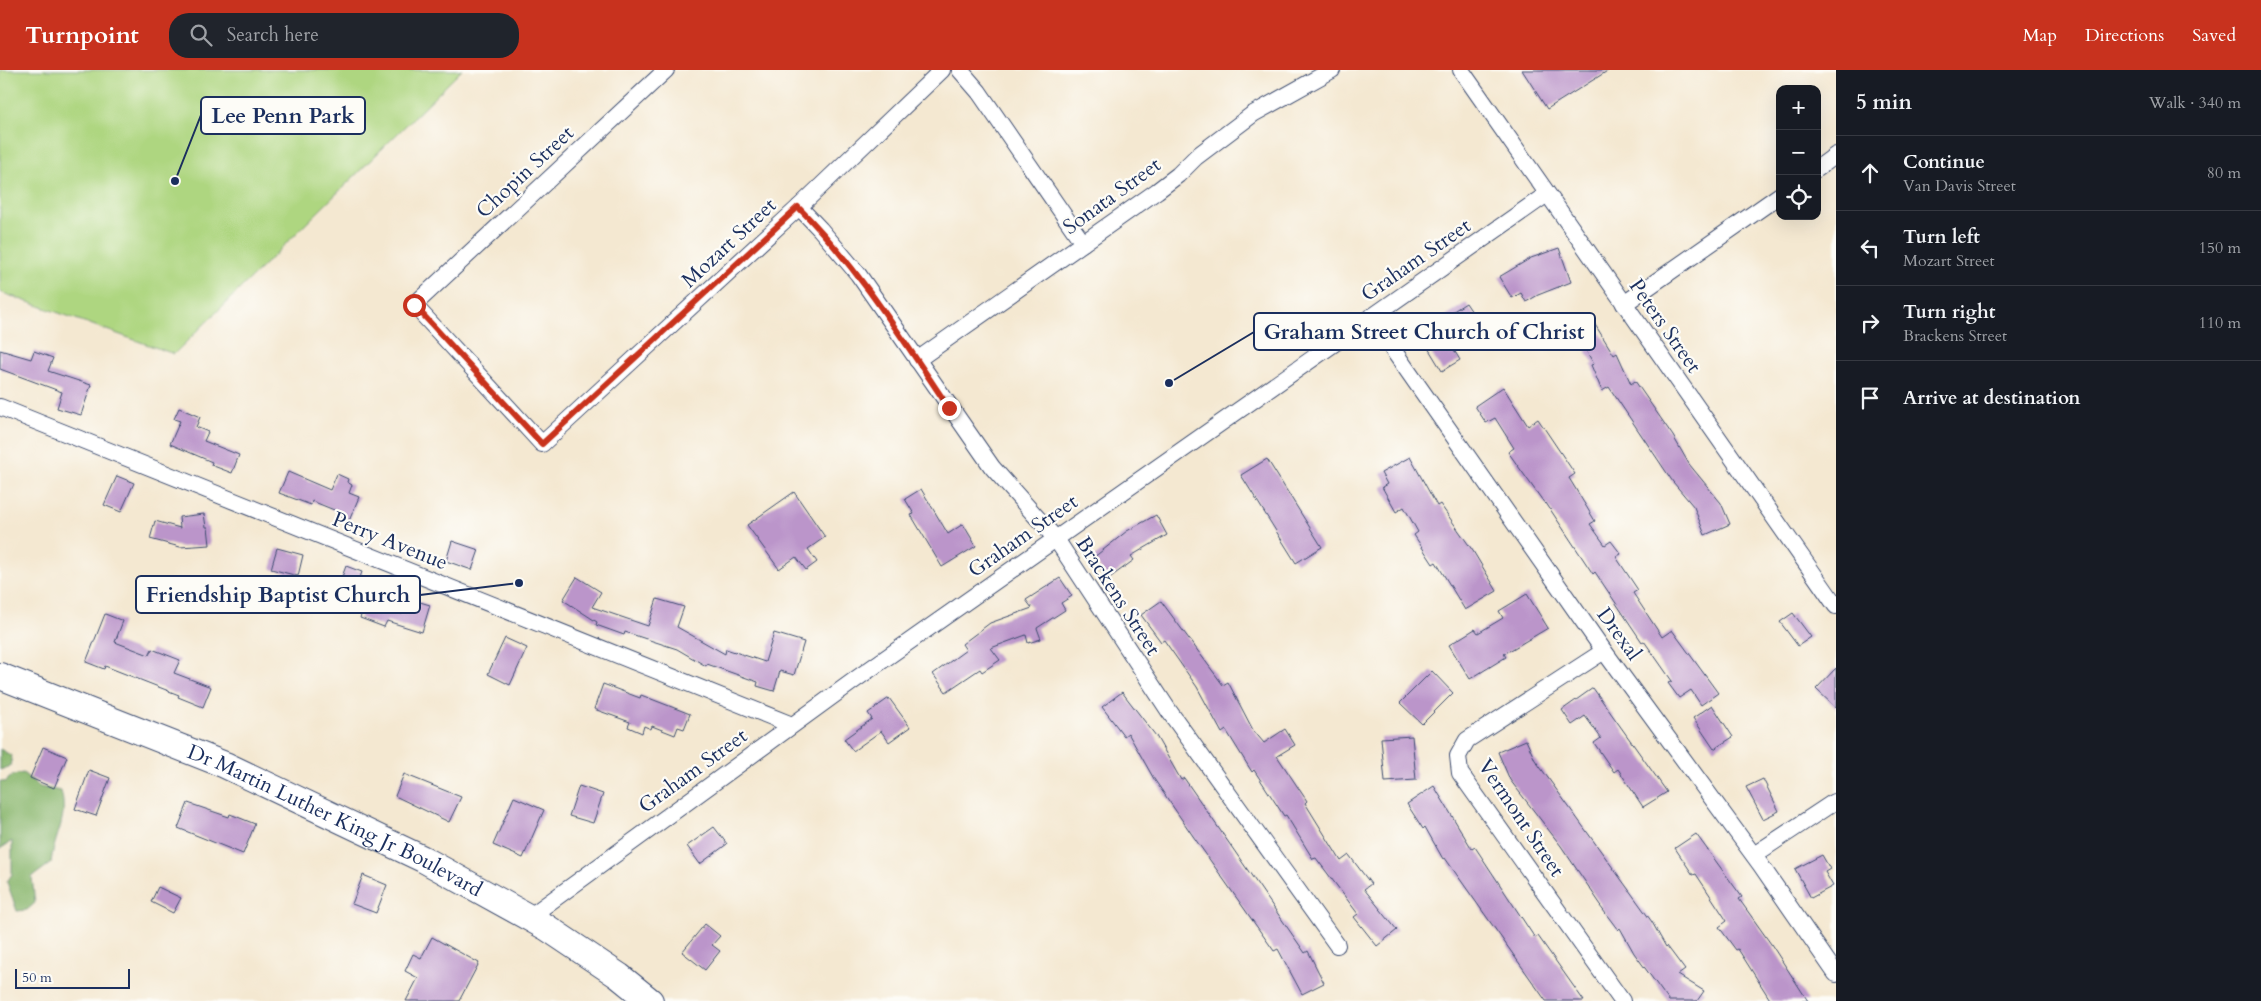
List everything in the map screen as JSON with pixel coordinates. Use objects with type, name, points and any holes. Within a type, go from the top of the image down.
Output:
[{"type":"main road","name":"Dr Martin Luther King Jr Boulevard","points":[[0,676],[225,766],[422,859],[546,928],[619,976],[650,1001]]},
{"type":"street","name":"Chopin Street","points":[[542,444],[414,305],[666,70]]},
{"type":"street","name":"Mozart Street","points":[[542,444],[798,207],[942,70]]},
{"type":"street","points":[[960,70],[979,92],[1083,243]]},
{"type":"street","name":"Sonata Street","points":[[917,360],[1157,191],[1196,157],[1253,114],[1332,70]]},
{"type":"street","name":"Peters Street","points":[[1460,70],[1836,606]]},
{"type":"street","points":[[1821,165],[1836,155]]},
{"type":"street","name":"Graham Street","points":[[528,918],[792,725],[1547,194]]},
{"type":"street","points":[[1624,304],[1776,198]]},
{"type":"street","name":"Brackens Street","points":[[798,207],[851,265],[992,467],[1056,539],[1169,711],[1337,946]]},
{"type":"street","name":"Drexal","points":[[1370,317],[1604,651],[1754,856],[1836,974]]},
{"type":"street","name":"Perry Avenue","points":[[0,407],[792,725]]},
{"type":"street","name":"Vermont Street","points":[[1604,651],[1467,740],[1458,756],[1460,773],[1622,1001]]},
{"type":"street","points":[[1754,856],[1834,802]]},
{"type":"green space","points":[[0,70],[462,70],[174,354],[0,292]]},
{"type":"green space","points":[[0,749],[12,756],[10,766],[0,770]]},
{"type":"green space","points":[[23,773],[40,787],[61,791],[63,810],[51,863],[32,877],[35,903],[27,910],[17,911],[7,882],[12,874],[12,841],[0,849],[0,781],[5,782],[13,775]]},
{"type":"building","points":[[1522,70],[1609,70],[1547,109]]},
{"type":"building","points":[[1559,248],[1571,282],[1538,295],[1526,302],[1521,293],[1512,298],[1499,277],[1531,258]]},
{"type":"building","points":[[1466,303],[1484,330],[1454,350],[1460,360],[1442,371],[1419,333]]},
{"type":"building","points":[[1594,323],[1614,355],[1617,353],[1631,384],[1635,381],[1673,436],[1689,464],[1721,503],[1730,524],[1705,535],[1694,507],[1673,482],[1609,387],[1602,391],[1591,365],[1594,364],[1576,334]]},
{"type":"building","points":[[0,350],[31,359],[34,351],[53,358],[48,371],[91,385],[81,415],[57,408],[62,392],[0,369]]},
{"type":"building","points":[[1503,387],[1528,426],[1538,419],[1575,474],[1569,478],[1595,521],[1590,524],[1605,545],[1611,541],[1621,554],[1616,557],[1638,590],[1633,593],[1662,637],[1672,630],[1718,693],[1701,705],[1691,690],[1679,698],[1668,683],[1672,681],[1644,641],[1642,642],[1595,572],[1593,574],[1546,503],[1508,452],[1514,448],[1495,418],[1486,423],[1475,406]]},
{"type":"building","points":[[179,408],[200,417],[196,427],[208,432],[204,441],[239,455],[232,473],[211,465],[212,462],[170,444],[180,421],[174,419]]},
{"type":"building","points":[[1410,457],[1437,506],[1440,504],[1473,551],[1497,591],[1465,610],[1436,562],[1433,564],[1414,535],[1418,532],[1404,507],[1396,512],[1382,487],[1387,484],[1381,473]]},
{"type":"building","points":[[1267,459],[1322,547],[1296,563],[1241,475]]},
{"type":"building","points":[[288,472],[330,490],[337,474],[348,479],[347,482],[352,485],[349,493],[359,497],[349,521],[337,516],[339,512],[312,501],[311,505],[279,493]]},
{"type":"building","points":[[117,476],[134,483],[121,512],[104,505]]},
{"type":"building","points":[[921,489],[948,534],[963,524],[976,546],[942,567],[911,515],[914,514],[905,499]]},
{"type":"building","points":[[794,492],[825,537],[808,549],[817,562],[806,570],[796,557],[779,569],[747,525]]},
{"type":"building","points":[[204,514],[210,545],[180,547],[150,539],[155,521],[180,528],[179,517]]},
{"type":"building","points":[[1156,515],[1167,535],[1131,556],[1134,560],[1108,579],[1093,558],[1127,531]]},
{"type":"building","points":[[452,541],[479,550],[472,570],[446,561]]},
{"type":"building","points":[[277,548],[303,555],[298,576],[271,569]]},
{"type":"building","points":[[346,566],[362,572],[352,599],[336,593]]},
{"type":"building","points":[[577,577],[601,592],[592,607],[648,626],[657,599],[684,607],[677,627],[725,654],[726,649],[765,662],[774,633],[804,642],[794,675],[780,671],[774,691],[757,686],[758,682],[707,664],[706,666],[677,649],[625,632],[624,635],[596,625],[597,622],[563,600]]},
{"type":"building","points":[[1060,578],[1072,596],[1061,603],[1065,610],[1037,628],[1041,639],[1028,643],[1026,635],[991,648],[1000,660],[982,672],[980,669],[946,692],[933,674],[966,650],[962,644],[990,623],[1032,608],[1026,600]]},
{"type":"building","points":[[1527,594],[1548,628],[1504,654],[1506,657],[1470,679],[1449,645],[1475,629],[1478,633],[1503,618],[1499,611]]},
{"type":"building","points":[[407,598],[430,605],[422,632],[387,621],[384,627],[360,618],[367,601],[402,614]]},
{"type":"building","points":[[1161,601],[1223,685],[1228,682],[1253,730],[1264,743],[1285,729],[1295,745],[1277,756],[1307,801],[1305,803],[1341,861],[1349,855],[1371,884],[1364,889],[1397,930],[1377,946],[1354,917],[1358,914],[1316,858],[1313,859],[1286,815],[1284,816],[1254,770],[1252,772],[1226,730],[1222,733],[1197,687],[1164,640],[1161,642],[1141,615]]},
{"type":"building","points":[[1793,613],[1811,637],[1798,646],[1780,622]]},
{"type":"building","points":[[105,614],[123,621],[115,642],[149,655],[152,649],[180,660],[174,673],[211,687],[203,707],[178,697],[179,695],[105,666],[104,669],[86,662]]},
{"type":"building","points":[[505,638],[527,648],[510,685],[488,674]]},
{"type":"building","points":[[1836,668],[1836,708],[1816,689]]},
{"type":"building","points":[[1432,671],[1453,693],[1422,724],[1400,703]]},
{"type":"building","points":[[603,684],[640,698],[641,695],[690,714],[684,729],[678,727],[675,735],[652,726],[651,729],[644,726],[642,733],[628,727],[630,722],[594,709]]},
{"type":"building","points":[[1593,688],[1667,792],[1643,807],[1618,769],[1614,772],[1594,743],[1601,738],[1585,716],[1572,725],[1562,710]]},
{"type":"building","points":[[1122,692],[1156,736],[1181,780],[1184,778],[1305,953],[1308,951],[1324,983],[1302,994],[1278,949],[1274,951],[1193,836],[1154,779],[1128,733],[1124,736],[1102,707]]},
{"type":"building","points":[[889,698],[910,727],[889,742],[881,731],[853,751],[844,739],[872,719],[868,713]]},
{"type":"building","points":[[1712,705],[1733,737],[1714,749],[1693,718]]},
{"type":"building","points":[[1412,736],[1416,780],[1385,782],[1381,738]]},
{"type":"building","points":[[1526,740],[1535,760],[1652,922],[1666,947],[1685,970],[1678,975],[1704,991],[1697,1001],[1669,1001],[1634,953],[1620,928],[1618,930],[1600,906],[1561,846],[1510,780],[1498,752]]},
{"type":"building","points":[[43,747],[67,757],[54,788],[30,778]]},
{"type":"building","points":[[89,770],[110,778],[96,816],[75,809]]},
{"type":"building","points":[[404,774],[461,797],[449,822],[395,796]]},
{"type":"building","points":[[1763,779],[1779,811],[1763,819],[1746,787]]},
{"type":"building","points":[[579,786],[603,794],[593,823],[569,816]]},
{"type":"building","points":[[1434,786],[1472,849],[1475,847],[1535,938],[1538,936],[1584,1001],[1546,1001],[1445,858],[1443,859],[1425,827],[1423,829],[1407,804]]},
{"type":"building","points":[[514,797],[544,810],[523,858],[493,845]]},
{"type":"building","points":[[188,803],[229,817],[230,814],[255,824],[243,854],[178,828]]},
{"type":"building","points":[[714,827],[727,844],[700,864],[687,846]]},
{"type":"building","points":[[1696,834],[1742,897],[1739,899],[1808,1001],[1771,1001],[1738,949],[1736,950],[1719,927],[1727,921],[1696,874],[1693,875],[1675,848]]},
{"type":"building","points":[[1822,855],[1830,869],[1825,872],[1833,886],[1811,898],[1795,869]]},
{"type":"building","points":[[363,875],[387,885],[376,913],[352,904]]},
{"type":"building","points":[[158,887],[181,898],[173,913],[151,902]]},
{"type":"building","points":[[705,924],[720,936],[712,945],[720,951],[705,970],[682,952]]},
{"type":"building","points":[[432,937],[479,963],[459,1001],[406,1001],[418,978],[405,971],[413,954],[421,958]]},
{"type":"place","name":"Lee Penn Park","points":[[175,181]]},
{"type":"place","name":"Graham Street Church of Christ","points":[[1169,383]]},
{"type":"place","name":"Friendship Baptist Church","points":[[519,583]]},
{"type":"route","points":[[414,305],[542,444],[798,207],[820,229],[858,274],[949,408]]}]
